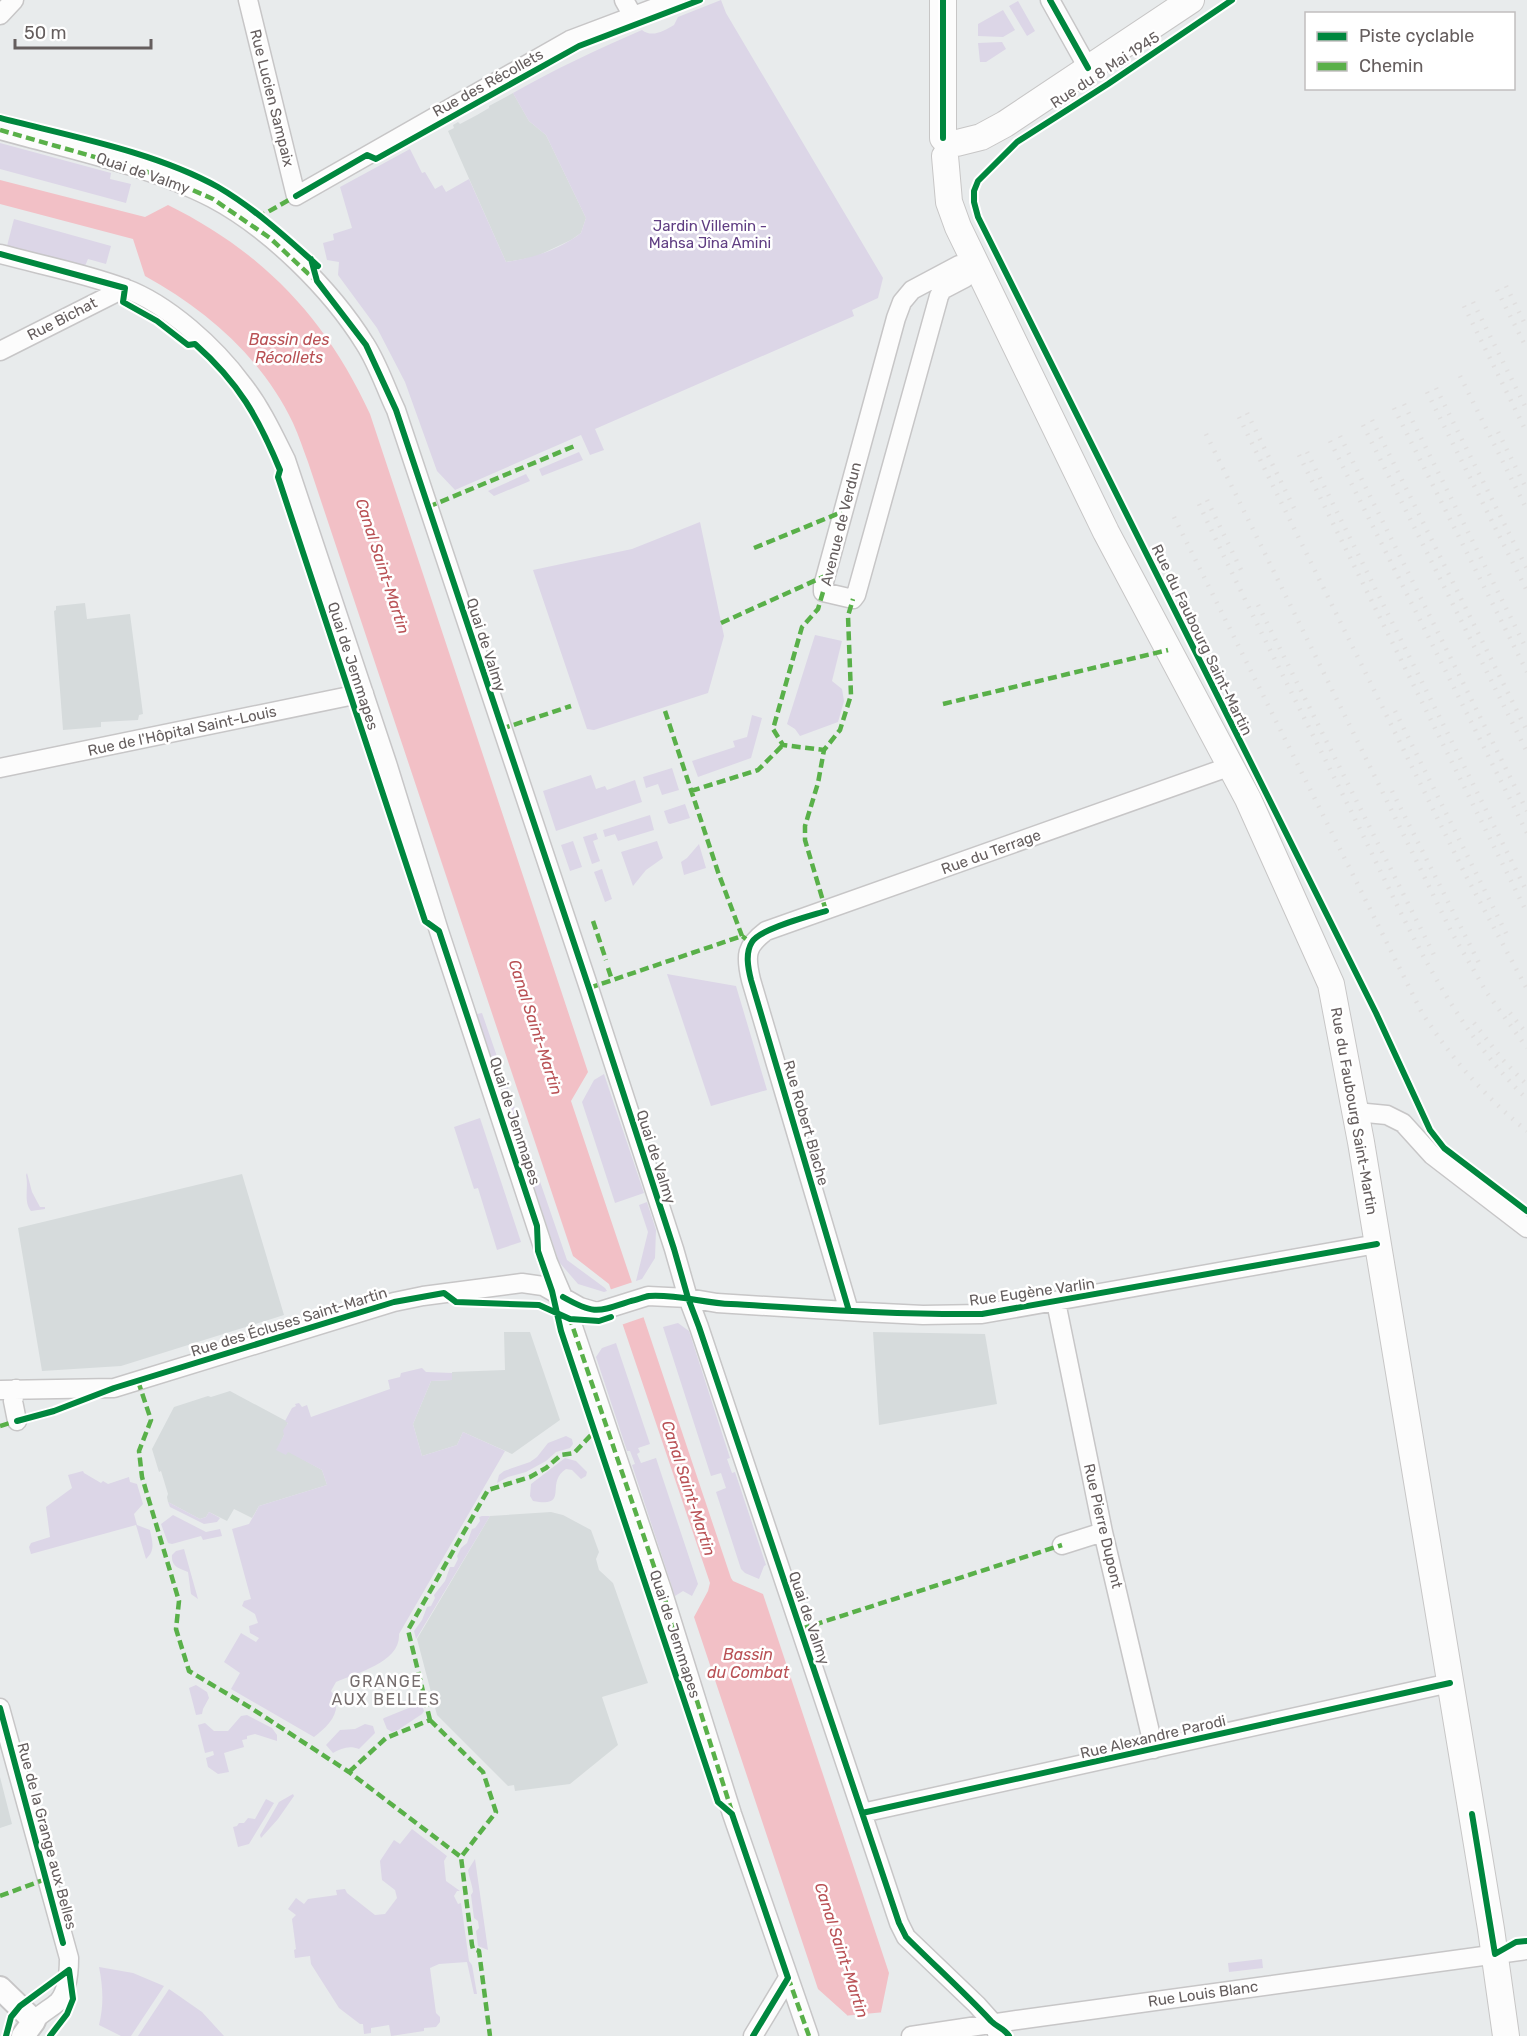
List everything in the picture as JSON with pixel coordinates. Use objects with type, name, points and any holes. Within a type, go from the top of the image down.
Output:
[{"type":"main road","name":"Rue du Faubourg Saint-Martin","points":[[943,0],[949,202],[958,227],[1106,532],[1231,766],[1331,984],[1356,1112],[1495,1954],[1506,2036]]},
{"type":"main road","name":"Rue du 8 Mai 1945","points":[[949,146],[981,137],[1005,124],[1191,0]]},
{"type":"street","points":[[0,15],[14,0]]},
{"type":"street","name":"Rue Lucien Sampaix","points":[[248,0],[296,196]]},
{"type":"street","points":[[624,0],[633,16]]},
{"type":"street","name":"Rue des Récollets","points":[[296,196],[570,40],[676,0]]},
{"type":"street","points":[[1050,0],[1088,68]]},
{"type":"street","name":"Quai de Valmy","points":[[0,130],[158,175],[213,199],[270,238],[295,260],[329,296],[366,345],[396,410],[589,988],[688,1298],[899,1923],[906,1937],[977,2005],[996,2030]]},
{"type":"street","name":"Quai de Jemmapes","points":[[0,254],[125,288],[169,313],[209,346],[243,384],[265,418],[286,460],[548,1262],[563,1297],[662,1590],[732,1814],[809,2036]]},
{"type":"street","name":"Avenue de Verdun","points":[[977,265],[965,278],[942,290],[856,595],[853,599],[823,592],[839,523],[902,302],[908,294],[924,283],[959,266],[977,265]]},
{"type":"street","points":[[924,283],[936,308]]},
{"type":"street","name":"Rue Bichat","points":[[0,351],[125,288]]},
{"type":"street","name":"Rue de l'Hôpital Saint-Louis","points":[[0,768],[364,693]]},
{"type":"street","name":"Rue du Terrage","points":[[752,941],[766,931],[1231,766]]},
{"type":"street","name":"Rue Robert Blache","points":[[752,941],[747,959],[751,980],[849,1311]]},
{"type":"street","points":[[1356,1112],[1387,1115],[1396,1119],[1432,1155],[1527,1228]]},
{"type":"street","name":"Rue Eugène Varlin","points":[[609,1308],[648,1296],[688,1298],[717,1303],[923,1315],[982,1314],[1377,1244]]},
{"type":"street","name":"Rue des Écluses Saint-Martin","points":[[17,1420],[8,1389],[114,1388],[394,1302],[423,1296],[522,1283],[543,1286],[580,1307],[597,1312],[609,1308]]},
{"type":"street","name":"Rue Pierre Dupont","points":[[1056,1302],[1103,1532],[1154,1749]]},
{"type":"street","points":[[1062,1545],[1103,1532]]},
{"type":"street","name":"Rue Alexandre Parodi","points":[[862,1813],[1450,1683]]},
{"type":"street","name":"Rue de la Grange aux Belles","points":[[0,1708],[69,1958],[65,1989],[58,2001],[33,2023]]},
{"type":"street","name":"Rue Louis Blanc","points":[[912,2036],[996,2030],[1527,1950]]},
{"type":"street","points":[[753,2036],[788,1978]]},
{"type":"street","points":[[0,1988],[33,2023]]},
{"type":"shaded area","points":[[513,93],[529,121],[546,135],[586,218],[581,233],[571,240],[535,257],[506,262],[448,131],[458,122],[460,124]]},
{"type":"shaded area","points":[[85,603],[87,619],[130,614],[143,714],[139,715],[138,720],[101,722],[101,727],[63,730],[54,611],[56,606]]},
{"type":"shaded area","points":[[242,1174],[284,1315],[121,1366],[42,1371],[18,1228]]},
{"type":"shaded area","points":[[504,1332],[530,1332],[560,1420],[512,1454],[463,1432],[457,1445],[422,1456],[413,1424],[431,1381],[452,1380],[452,1372],[505,1370]]},
{"type":"shaded area","points":[[873,1332],[985,1334],[997,1404],[879,1425]]},
{"type":"shaded area","points":[[230,1391],[288,1422],[277,1450],[288,1451],[322,1470],[327,1485],[259,1506],[252,1518],[234,1509],[227,1521],[209,1512],[206,1517],[200,1519],[168,1502],[168,1494],[152,1449],[174,1407]]},
{"type":"shaded area","points":[[551,1512],[563,1515],[591,1530],[599,1552],[596,1559],[599,1570],[613,1583],[648,1683],[602,1697],[618,1745],[570,1784],[515,1791],[514,1785],[508,1786],[437,1715],[417,1639],[490,1516]]},
{"type":"shaded area","points":[[0,1777],[12,1824],[0,1828]]},
{"type":"green space","name":"Jardin Villemin - Mahsa Jîna Amini","points":[[721,0],[726,13],[883,278],[878,298],[852,310],[854,316],[595,429],[604,450],[590,455],[581,435],[455,490],[437,471],[405,382],[377,328],[338,275],[339,262],[327,260],[323,243],[334,240],[333,234],[352,228],[340,187],[410,149],[422,173],[425,172],[435,189],[442,185],[446,192],[469,179],[506,262],[536,256],[555,249],[581,233],[586,218],[546,135],[529,121],[513,93],[609,44],[642,30],[654,34],[662,31],[674,25],[678,17]]},
{"type":"green space","points":[[1018,1],[1035,31],[1027,36],[1009,6]]},
{"type":"green space","points":[[1003,10],[1015,30],[1003,37],[978,36],[978,24]]},
{"type":"green space","points":[[1002,42],[1006,49],[986,62],[980,62],[978,43]]},
{"type":"green space","points":[[0,143],[111,173],[110,179],[131,184],[126,203],[0,169]]},
{"type":"green space","points":[[14,219],[111,246],[106,264],[88,259],[85,266],[7,246]]},
{"type":"green space","points":[[579,452],[583,460],[542,476],[539,469]]},
{"type":"green space","points":[[526,474],[530,481],[494,496],[488,491]]},
{"type":"green space","points":[[700,522],[724,636],[708,693],[594,730],[587,729],[533,570],[632,549]]},
{"type":"green space","points":[[815,635],[842,641],[832,681],[842,689],[844,701],[838,722],[800,736],[787,724]]},
{"type":"green space","points":[[752,715],[762,718],[751,758],[698,777],[692,761],[735,747],[733,741],[747,737]]},
{"type":"green space","points":[[672,768],[679,790],[662,795],[658,784],[646,788],[643,777]]},
{"type":"green space","points":[[591,775],[596,789],[605,786],[607,790],[635,780],[642,802],[556,831],[543,791]]},
{"type":"green space","points":[[685,804],[690,818],[668,823],[664,811]]},
{"type":"green space","points":[[650,815],[654,830],[618,841],[615,834],[605,837],[603,830]]},
{"type":"green space","points":[[596,833],[598,839],[593,841],[600,861],[592,864],[583,837]]},
{"type":"green space","points":[[573,841],[582,867],[570,871],[561,845]]},
{"type":"green space","points":[[657,841],[663,858],[646,870],[633,886],[621,852]]},
{"type":"green space","points":[[699,844],[706,868],[684,875],[681,862]]},
{"type":"green space","points":[[602,869],[612,899],[605,902],[594,872]]},
{"type":"green space","points":[[667,974],[736,986],[767,1090],[711,1106]]},
{"type":"green space","points":[[482,1013],[567,1260],[607,1291],[578,1284],[559,1262],[477,1014]]},
{"type":"green space","points":[[604,1074],[644,1193],[615,1203],[582,1102],[594,1080]]},
{"type":"green space","points":[[480,1118],[521,1242],[497,1250],[478,1188],[474,1189],[454,1127]]},
{"type":"green space","points":[[27,1173],[32,1192],[40,1207],[45,1207],[45,1209],[31,1211],[29,1207]]},
{"type":"green space","points":[[647,1202],[656,1230],[655,1258],[642,1279],[636,1281],[648,1232],[639,1205]]},
{"type":"green space","points":[[678,1323],[689,1331],[730,1458],[727,1459],[732,1473],[735,1472],[766,1565],[759,1579],[741,1569],[716,1492],[726,1488],[721,1473],[711,1476],[663,1327]]},
{"type":"green space","points":[[616,1343],[650,1444],[638,1448],[640,1452],[637,1454],[641,1463],[656,1458],[698,1584],[692,1596],[683,1591],[675,1596],[632,1465],[635,1464],[630,1451],[627,1451],[596,1357],[602,1348]]},
{"type":"green space","points":[[422,1368],[426,1372],[452,1373],[452,1380],[431,1381],[413,1424],[422,1456],[457,1445],[463,1432],[505,1451],[399,1634],[398,1644],[393,1652],[376,1665],[336,1682],[331,1691],[335,1698],[336,1711],[325,1728],[314,1737],[231,1689],[240,1673],[224,1662],[241,1633],[256,1642],[259,1638],[250,1633],[249,1626],[258,1623],[255,1614],[242,1606],[244,1601],[251,1599],[232,1529],[249,1524],[259,1506],[327,1485],[322,1470],[288,1452],[286,1455],[276,1450],[288,1423],[285,1421],[292,1408],[296,1406],[295,1404],[299,1403],[302,1407],[307,1405],[311,1417],[390,1389],[388,1380],[400,1377],[401,1373]]},
{"type":"green space","points":[[566,1436],[572,1439],[573,1444],[570,1448],[556,1452],[546,1461],[526,1472],[497,1483],[499,1475],[504,1471],[530,1462],[548,1443]]},
{"type":"green space","points":[[565,1458],[576,1461],[587,1472],[586,1476],[581,1479],[572,1470],[566,1469],[557,1481],[554,1498],[551,1501],[533,1501],[530,1496],[531,1484]]},
{"type":"green space","points":[[83,1471],[101,1483],[103,1481],[108,1484],[129,1477],[130,1482],[137,1484],[143,1504],[134,1514],[137,1525],[150,1530],[152,1542],[151,1552],[146,1559],[136,1525],[31,1554],[29,1547],[31,1543],[50,1537],[46,1507],[72,1488],[68,1475]]},
{"type":"green space","points":[[168,1502],[200,1519],[206,1517],[209,1512],[220,1518],[217,1522],[204,1524],[170,1507]]},
{"type":"green space","points":[[173,1515],[206,1532],[220,1529],[222,1536],[203,1540],[201,1536],[172,1544],[168,1543],[161,1524]]},
{"type":"green space","points":[[490,1516],[416,1639],[414,1631],[427,1607],[431,1606],[434,1595],[445,1581],[450,1567],[454,1567],[461,1548],[467,1543],[472,1529],[480,1521],[479,1517]]},
{"type":"green space","points":[[184,1549],[198,1599],[191,1594],[188,1572],[173,1562],[172,1555]]},
{"type":"green space","points":[[196,1685],[207,1692],[209,1698],[202,1714],[196,1715],[189,1688]]},
{"type":"green space","points":[[421,1703],[424,1711],[422,1714],[398,1730],[392,1732],[387,1729],[384,1718]]},
{"type":"green space","points":[[247,1715],[272,1728],[277,1735],[277,1741],[255,1734],[247,1736],[247,1739],[242,1740],[244,1747],[224,1753],[229,1772],[218,1774],[208,1767],[206,1758],[214,1755],[213,1751],[205,1753],[198,1725],[205,1723],[214,1731],[228,1731],[241,1716]]},
{"type":"green space","points":[[365,1724],[373,1726],[375,1733],[359,1749],[352,1747],[333,1753],[326,1745],[340,1730],[355,1729]]},
{"type":"green space","points":[[293,1794],[294,1796],[278,1819],[261,1838],[260,1835],[279,1802]]},
{"type":"green space","points":[[266,1799],[274,1803],[249,1844],[238,1847],[233,1827],[244,1823],[248,1818],[255,1819]]},
{"type":"green space","points":[[412,1829],[447,1856],[444,1861],[446,1881],[460,1891],[457,1891],[454,1896],[458,1904],[461,1903],[469,1961],[472,1965],[477,1994],[474,1994],[467,1962],[439,1964],[430,1968],[436,2013],[440,2017],[440,2022],[436,2027],[391,2036],[389,2025],[371,2028],[371,2033],[364,2034],[363,2024],[339,2008],[311,1964],[310,1956],[295,1958],[292,1919],[296,1915],[288,1909],[296,1898],[304,1904],[308,1899],[337,1895],[336,1890],[345,1889],[375,1915],[385,1914],[397,1898],[395,1890],[382,1880],[380,1861],[394,1840],[400,1844]]},
{"type":"green space","points":[[475,1859],[488,1950],[478,1946],[476,1931],[479,1928],[478,1921],[474,1918],[471,1895],[473,1892],[468,1870]]},
{"type":"green space","points":[[1262,1959],[1263,1968],[1229,1972],[1228,1963]]},
{"type":"green space","points":[[99,1967],[133,1973],[164,1986],[131,2036],[121,2036],[99,2025],[102,1996]]},
{"type":"green space","points":[[169,1989],[202,2012],[224,2036],[138,2036]]},
{"type":"water","name":"Bassin des Récollets","points":[[0,180],[145,217],[168,205],[202,224],[262,266],[312,318],[353,379],[370,414],[588,1072],[571,1101],[731,1578],[763,1594],[889,1973],[881,2012],[891,2036],[853,2036],[847,2015],[818,1989],[694,1617],[710,1583],[609,1284],[573,1256],[293,423],[266,377],[231,338],[190,304],[145,276],[133,239],[0,204]]},
{"type":"pier","points":[[636,1281],[647,1316],[621,1325],[609,1290]]},
{"type":"pier","points":[[885,2012],[894,2036],[850,2036],[843,2016]]},
{"type":"railway","points":[[1506,286],[1527,328]]},
{"type":"railway","points":[[1497,290],[1527,349]]},
{"type":"railway","points":[[1473,302],[1527,410]]},
{"type":"railway","points":[[1464,306],[1527,433]]},
{"type":"railway","points":[[1460,376],[1527,510]]},
{"type":"railway","points":[[1436,388],[1527,569]]},
{"type":"railway","points":[[1427,392],[1527,591]]},
{"type":"railway","points":[[1404,404],[1527,650]]},
{"type":"railway","points":[[1394,408],[1527,672]]},
{"type":"railway","points":[[1247,413],[1295,510]]},
{"type":"railway","points":[[1239,417],[1465,874],[1527,989]]},
{"type":"railway","points":[[1372,420],[1527,731]]},
{"type":"railway","points":[[1363,425],[1527,752]]},
{"type":"railway","points":[[1498,432],[1527,490]]},
{"type":"railway","points":[[1206,434],[1452,933],[1487,993],[1527,1048]]},
{"type":"railway","points":[[1340,436],[1527,811]]},
{"type":"railway","points":[[1330,441],[1527,833]]},
{"type":"railway","points":[[1307,452],[1527,892]]},
{"type":"railway","points":[[1299,455],[1527,913]]},
{"type":"railway","points":[[1207,500],[1244,576]]},
{"type":"railway","points":[[1199,504],[1255,621],[1428,964],[1449,1001],[1473,1035],[1498,1068],[1527,1099]]},
{"type":"railway","points":[[1174,517],[1421,1011],[1469,1076],[1527,1131]]},
{"type":"railway","points":[[1258,605],[1436,959]]},
{"type":"railway","points":[[1395,711],[1508,937]]},
{"type":"railway","points":[[1392,791],[1481,967]]},
{"type":"railway","points":[[1510,1013],[1527,1034]]},
{"type":"railway","points":[[1474,1023],[1502,1059],[1527,1085]]},
{"type":"marked path","points":[[0,130],[158,175],[213,199],[270,238],[314,279]]},
{"type":"marked path","points":[[257,218],[296,196]]},
{"type":"marked path","points":[[428,507],[577,445]]},
{"type":"marked path","points":[[754,548],[842,512]]},
{"type":"marked path","points":[[721,623],[825,576]]},
{"type":"marked path","points":[[823,592],[818,609],[802,627],[773,729],[783,745],[824,750]]},
{"type":"marked path","points":[[826,911],[805,840],[805,826],[818,783],[824,750],[840,730],[851,695],[848,616],[853,599]]},
{"type":"marked path","points":[[943,704],[1168,650]]},
{"type":"marked path","points":[[501,729],[571,706]]},
{"type":"marked path","points":[[665,711],[718,872],[742,936]]},
{"type":"marked path","points":[[691,791],[758,770],[783,745]]},
{"type":"marked path","points":[[593,921],[606,960]]},
{"type":"marked path","points":[[589,988],[742,936],[746,939]]},
{"type":"marked path","points":[[608,968],[612,980]]},
{"type":"marked path","points":[[569,1316],[662,1590],[732,1812]]},
{"type":"marked path","points":[[138,1381],[151,1420],[139,1451],[142,1477],[179,1601],[176,1629],[189,1671],[251,1708],[349,1772],[461,1857]]},
{"type":"marked path","points":[[0,1426],[17,1421]]},
{"type":"marked path","points":[[430,1720],[408,1630],[488,1490],[530,1477],[546,1468],[561,1455],[574,1453],[593,1433]]},
{"type":"marked path","points":[[801,1629],[1062,1545]]},
{"type":"marked path","points":[[430,1720],[483,1772],[496,1812],[461,1857],[472,1945],[473,1949],[479,1951],[490,2036]]},
{"type":"marked path","points":[[349,1772],[386,1738],[430,1720]]},
{"type":"marked path","points":[[0,1896],[46,1879]]},
{"type":"marked path","points":[[788,1977],[809,2036]]},
{"type":"cycle path","points":[[296,196],[367,155],[376,159],[579,46],[700,0]]},
{"type":"cycle path","points":[[943,0],[943,138]]},
{"type":"cycle path","points":[[1050,0],[1088,68]]},
{"type":"cycle path","points":[[1232,0],[1017,142],[978,181],[974,191],[974,202],[978,217],[1376,1013],[1430,1130],[1444,1148],[1527,1211]]},
{"type":"cycle path","points":[[0,118],[112,146],[193,175],[218,187],[244,204],[318,266]]},
{"type":"cycle path","points":[[0,254],[125,288],[123,302],[157,321],[188,345],[195,344],[224,373],[255,417],[280,470],[278,477],[425,921],[439,931],[537,1226],[538,1251],[552,1291],[561,1331],[718,1802],[732,1814],[788,1978],[753,2036]]},
{"type":"cycle path","points":[[311,259],[317,281],[366,345],[396,410],[589,988],[688,1298],[899,1923],[906,1937],[1009,2036]]},
{"type":"cycle path","points":[[826,911],[764,932],[752,942],[748,951],[748,961],[751,980],[849,1311]]},
{"type":"cycle path","points":[[563,1297],[582,1307],[596,1310],[611,1308],[647,1296],[659,1296],[825,1310],[982,1314],[1377,1244]]},
{"type":"cycle path","points":[[17,1421],[54,1411],[114,1388],[394,1302],[444,1293],[456,1302],[539,1305],[570,1319],[599,1321],[611,1317]]},
{"type":"cycle path","points":[[862,1813],[1450,1683]]},
{"type":"cycle path","points":[[0,1708],[63,1943]]},
{"type":"cycle path","points":[[1472,1814],[1495,1954],[1516,1942],[1527,1941]]},
{"type":"cycle path","points":[[6,2036],[11,2017],[20,2006],[69,1970],[73,1999],[67,2014],[50,2036]]},
{"type":"district","name":"GRANGE AUX BELLES","points":[[386,1690]]},
{"type":"water label","name":"Canal Saint-Martin","points":[[383,566]]},
{"type":"water label","name":"Canal Saint-Martin","points":[[536,1027]]},
{"type":"water label","name":"Canal Saint-Martin","points":[[689,1488]]},
{"type":"water label","name":"Bassin du Combat","points":[[748,1663]]},
{"type":"water label","name":"Canal Saint-Martin","points":[[842,1950]]}]
